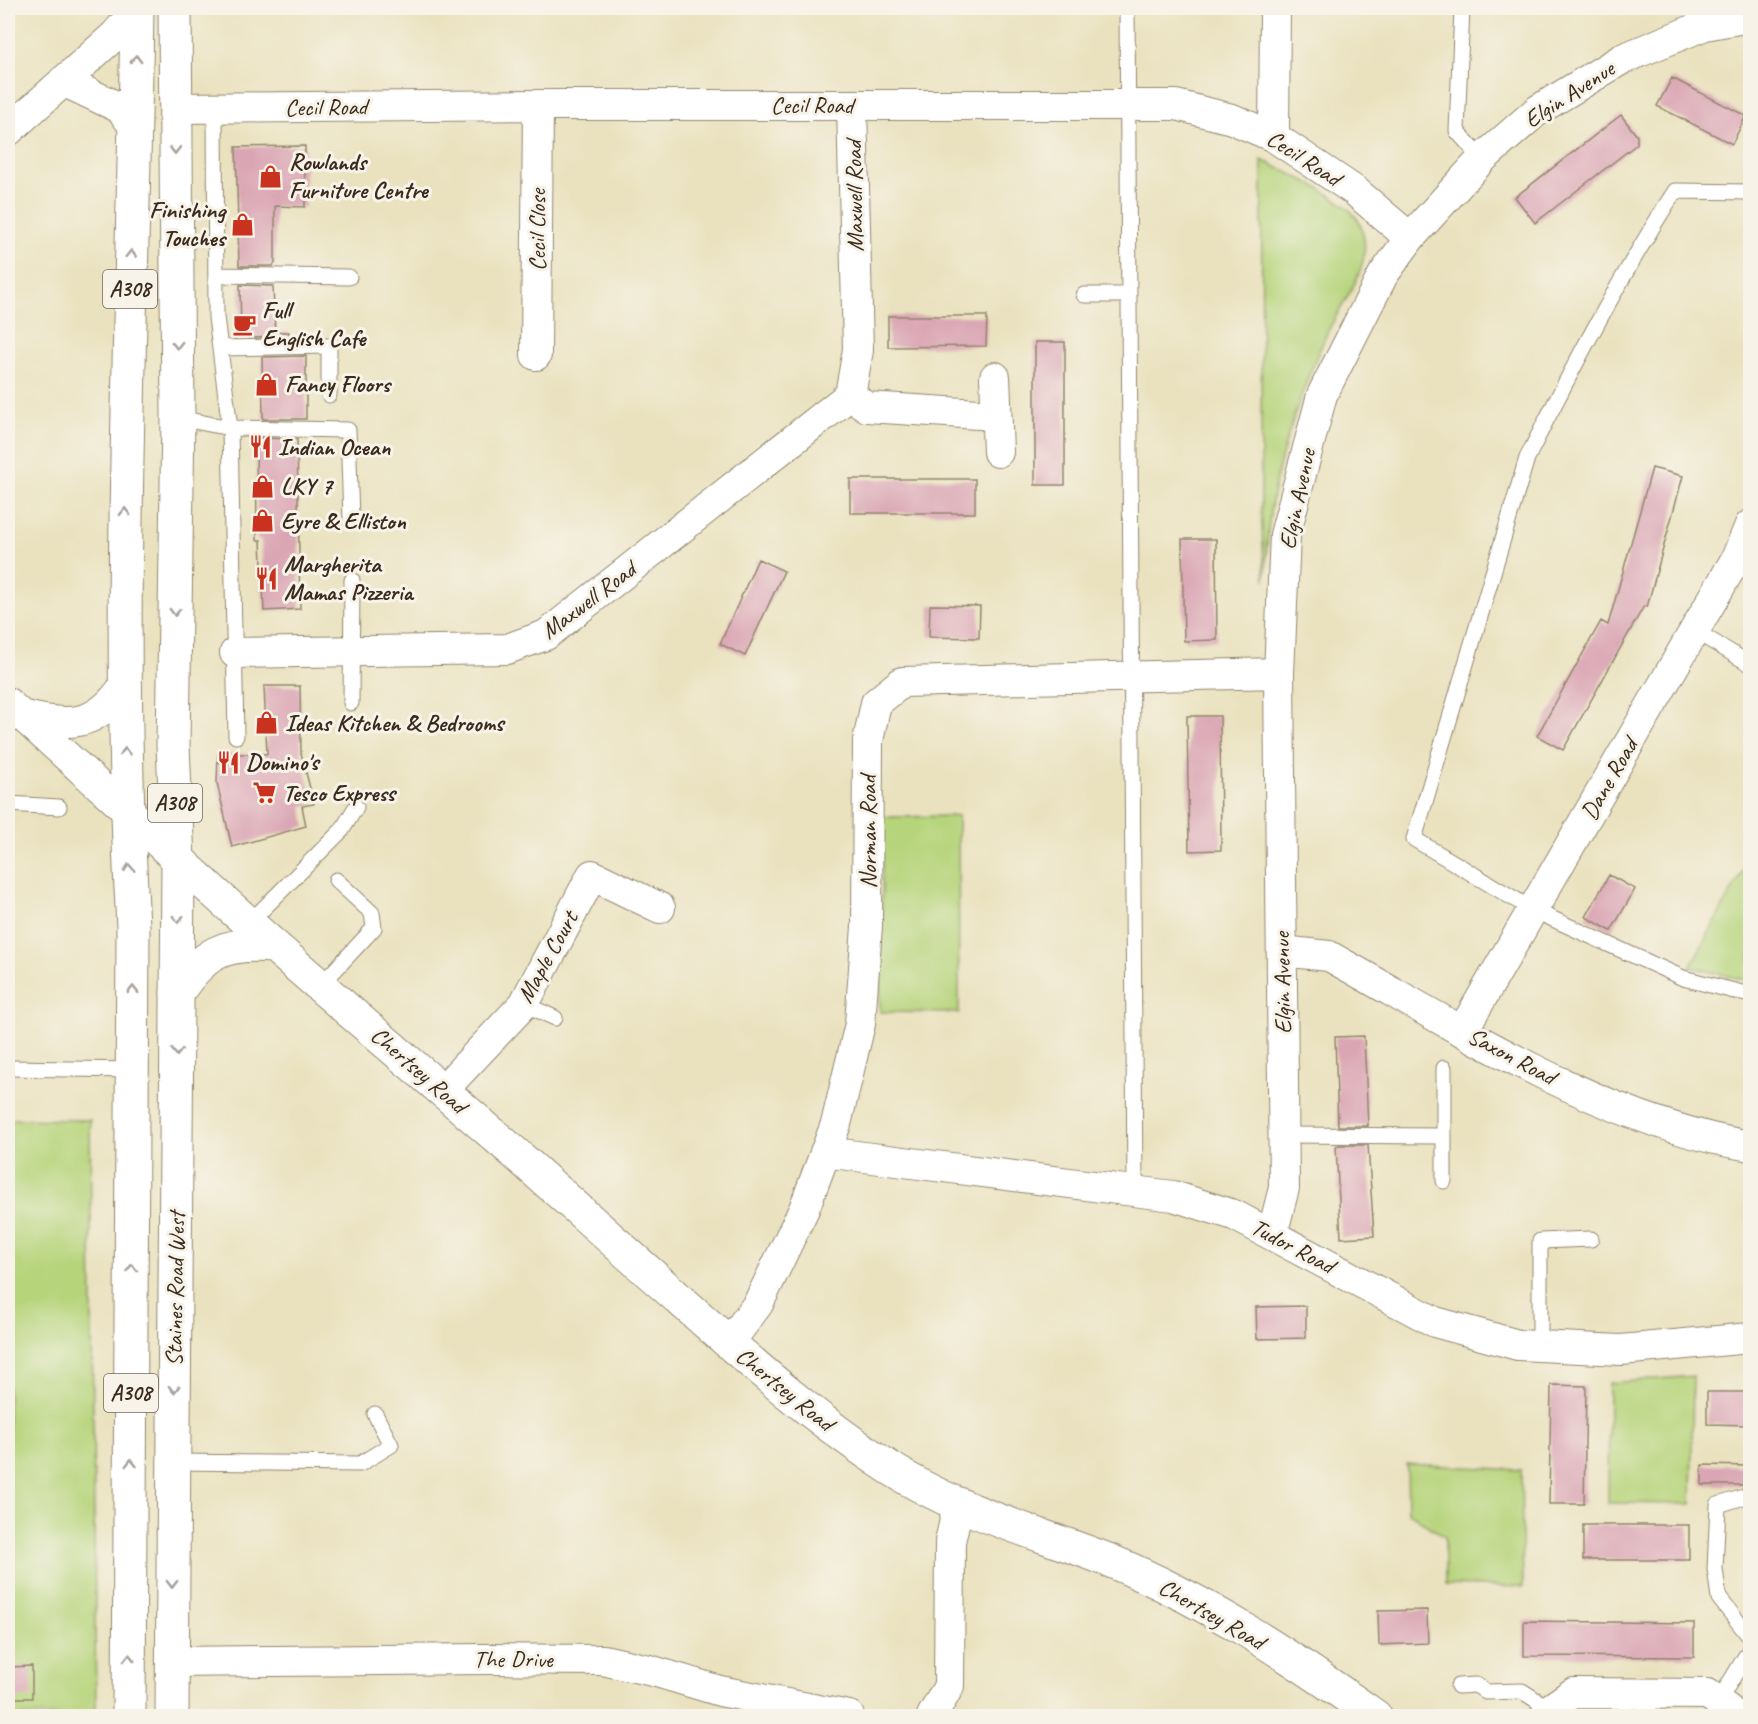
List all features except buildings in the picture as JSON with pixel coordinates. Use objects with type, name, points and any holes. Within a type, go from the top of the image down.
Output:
[{"type":"main road","name":"A308","points":[[175,8],[178,418],[172,745],[178,861]]},
{"type":"main road","name":"A308","points":[[129,1716],[133,926],[126,810],[124,571],[137,9]]},
{"type":"main road","points":[[126,810],[152,784],[172,745]]},
{"type":"main road","name":"Chertsey Road","points":[[126,810],[247,925],[443,1090],[729,1343],[829,1427],[894,1471],[958,1506],[1111,1562],[1168,1587],[1223,1616],[1376,1716]]},
{"type":"main road","points":[[133,926],[158,873],[178,861]]},
{"type":"main road","name":"Staines Road West","points":[[172,1716],[178,861]]},
{"type":"main road","points":[[177,993],[197,965],[229,946],[272,946]]},
{"type":"street","points":[[1274,137],[1275,8]]},
{"type":"street","points":[[8,131],[114,36],[137,9]]},
{"type":"street","name":"Elgin Avenue","points":[[1272,1235],[1284,1188],[1279,673],[1285,535],[1322,395],[1383,275],[1410,238],[1482,159],[1538,110],[1622,59],[1705,25],[1750,17]]},
{"type":"street","points":[[63,81],[120,108],[134,126]]},
{"type":"street","name":"Cecil Road","points":[[175,108],[538,105],[1176,105],[1232,119],[1274,137],[1355,191],[1410,238]]},
{"type":"street","name":"Cecil Close","points":[[536,355],[538,105]]},
{"type":"street","name":"Maxwell Road","points":[[235,653],[507,650],[546,635],[850,395],[858,350],[852,105]]},
{"type":"street","points":[[995,377],[998,452]]},
{"type":"street","points":[[850,395],[867,407],[995,415]]},
{"type":"street","name":"Dane Road","points":[[1463,1030],[1736,559],[1750,525]]},
{"type":"street","name":"Norman Road","points":[[729,1343],[758,1304],[804,1209],[836,1124],[860,1024],[867,926],[868,741],[876,703],[902,682],[1279,673]]},
{"type":"street","points":[[14,709],[49,722],[78,721],[99,715],[112,704],[124,686]]},
{"type":"street","points":[[14,709],[126,810]]},
{"type":"street","name":"Maple Court","points":[[443,1090],[524,1004],[592,875],[660,909]]},
{"type":"street","name":"Saxon Road","points":[[1282,951],[1329,956],[1593,1098],[1719,1141],[1750,1146]]},
{"type":"street","name":"Tudor Road","points":[[825,1152],[1173,1196],[1234,1215],[1435,1322],[1518,1345],[1621,1350],[1750,1338]]},
{"type":"street","points":[[935,1716],[949,1686],[950,1542],[958,1506]]},
{"type":"street","name":"The Drive","points":[[171,1662],[603,1660],[653,1671],[720,1691],[849,1716]]},
{"type":"street","points":[[1548,1712],[1573,1693],[1652,1705],[1708,1694],[1725,1709]]},
{"type":"lane","points":[[1127,8],[1135,1191]]},
{"type":"lane","points":[[1462,8],[1458,131],[1482,159]]},
{"type":"lane","points":[[215,108],[216,317],[222,348],[230,428],[236,736]]},
{"type":"lane","points":[[1750,192],[1675,191],[1633,256],[1527,458],[1414,839],[1533,910],[1683,978],[1750,995]]},
{"type":"lane","points":[[217,275],[349,277]]},
{"type":"lane","points":[[1084,295],[1128,296]]},
{"type":"lane","points":[[222,348],[329,346],[329,395]]},
{"type":"lane","points":[[178,418],[230,428],[348,430],[351,519]]},
{"type":"lane","points":[[351,703],[352,580]]},
{"type":"lane","points":[[1695,631],[1750,664]]},
{"type":"lane","points":[[8,804],[59,807]]},
{"type":"lane","points":[[247,925],[342,830],[356,807]]},
{"type":"lane","points":[[320,986],[374,928],[372,913],[336,880]]},
{"type":"lane","points":[[524,1004],[555,1018]]},
{"type":"lane","points":[[8,1068],[133,1070]]},
{"type":"lane","points":[[1443,1181],[1444,1068]]},
{"type":"lane","points":[[1284,1135],[1442,1136]]},
{"type":"lane","points":[[1540,1346],[1540,1241],[1591,1239]]},
{"type":"lane","points":[[174,1462],[360,1464],[391,1444],[375,1414]]},
{"type":"lane","points":[[1750,1495],[1718,1505],[1715,1569],[1719,1598],[1750,1637]]},
{"type":"lane","points":[[1725,1709],[1750,1648]]},
{"type":"lane","points":[[1458,1686],[1476,1685],[1486,1692],[1522,1691],[1548,1712]]},
{"type":"green space","points":[[1262,160],[1316,187],[1344,205],[1354,214],[1360,224],[1364,239],[1364,254],[1356,281],[1318,353],[1286,441],[1271,507],[1265,580],[1261,509]]},
{"type":"green space","points":[[958,816],[959,1013],[880,1012],[883,817]]},
{"type":"green space","points":[[1750,858],[1750,981],[1690,967]]},
{"type":"green space","points":[[8,1119],[90,1120],[96,1716],[8,1716]]},
{"type":"green space","points":[[1693,1376],[1691,1504],[1608,1503],[1609,1383]]},
{"type":"green space","points":[[1407,1464],[1521,1470],[1523,1587],[1445,1585],[1445,1537],[1408,1512]]},
{"type":"place","name":"Rowlands Furniture Centre","points":[[271,176]]},
{"type":"place","name":"Finishing Touches","points":[[243,224]]},
{"type":"place","name":"Full English Cafe","points":[[244,324]]},
{"type":"place","name":"Fancy Floors","points":[[267,384]]},
{"type":"place","name":"Indian Ocean","points":[[260,447]]},
{"type":"place","name":"LKY 7","points":[[263,486]]},
{"type":"place","name":"Eyre & Elliston","points":[[263,521]]},
{"type":"place","name":"Margherita Mamas Pizzeria","points":[[266,578]]},
{"type":"place","name":"Ideas Kitchen & Bedrooms","points":[[267,723]]},
{"type":"place","name":"Domino's","points":[[228,762]]},
{"type":"place","name":"Tesco Express","points":[[265,793]]}]
